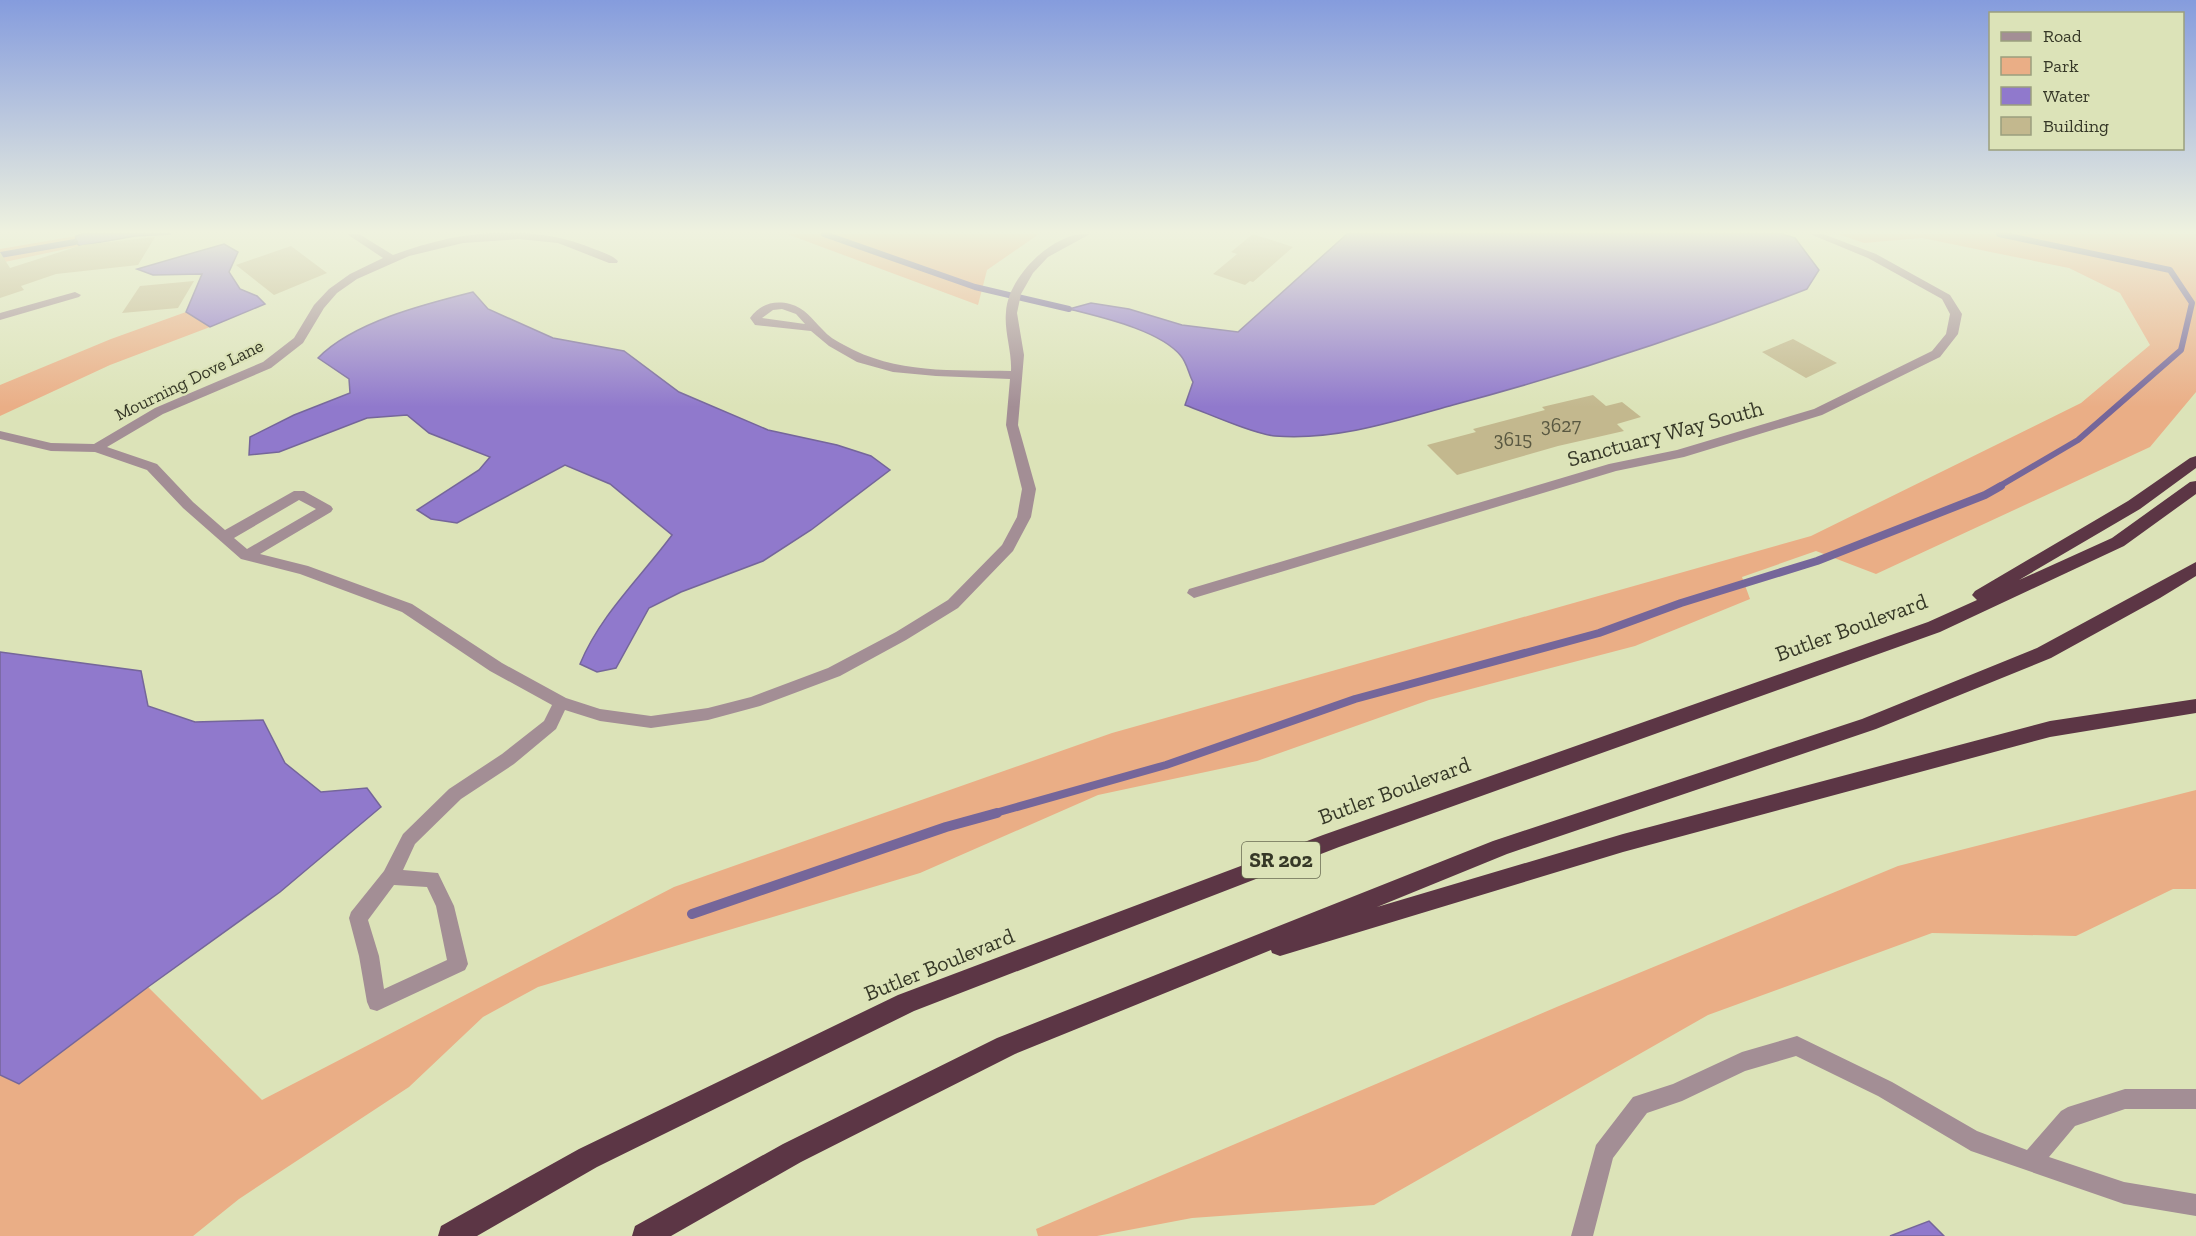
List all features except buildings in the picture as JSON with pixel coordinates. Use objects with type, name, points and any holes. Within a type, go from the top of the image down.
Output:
[{"type":"highway","points":[[1934,627],[2005,579],[2134,505],[2196,461]]},
{"type":"highway","name":"Butler Boulevard","points":[[451,1236],[588,1158],[906,1003],[1331,841],[1934,627],[2118,542],[2196,486]]},
{"type":"highway","points":[[645,1236],[792,1153],[1006,1046],[1501,847],[1869,724],[2044,653],[2154,594],[2196,568]]},
{"type":"highway","points":[[1164,981],[1623,843],[2027,735],[2050,729],[2196,706]]},
{"type":"street","name":"Mourning Dove Lane","points":[[96,448],[159,411],[267,364],[282,355],[302,336],[314,311],[331,292]]},
{"type":"street","points":[[0,435],[51,447],[96,448],[152,467],[188,505],[246,556],[303,570],[407,608],[496,667],[561,703],[600,715],[651,722],[708,714],[754,702],[834,672],[901,636],[953,604],[1008,548],[1024,517],[1029,489],[1012,425],[1018,355],[1011,313],[1016,292]]},
{"type":"street","name":"Sanctuary Way South","points":[[1194,593],[1614,467],[1679,454],[1818,412],[1936,354],[1952,334],[1956,314],[1946,297],[1936,292]]},
{"type":"street","points":[[0,317],[75,295]]},
{"type":"street","points":[[815,328],[864,361],[910,370],[1016,375]]},
{"type":"street","points":[[224,537],[299,494],[326,509],[246,556]]},
{"type":"street","points":[[390,877],[432,879],[445,906],[458,964],[376,1002],[369,956],[358,918],[390,877],[410,838],[455,794],[508,759],[550,725],[561,703]]},
{"type":"street","points":[[1582,1236],[1604,1153],[1640,1104],[1675,1094],[1743,1062],[1797,1046],[1885,1089],[1971,1140],[2124,1193],[2196,1205]]},
{"type":"street","points":[[2031,1162],[2068,1118],[2125,1100],[2196,1099]]},
{"type":"green space","points":[[942,292],[981,292],[978,305]]},
{"type":"green space","points":[[2117,292],[2196,292],[2196,392],[2150,447],[1876,574],[1816,551],[1742,577],[1750,599],[1635,646],[1429,700],[1257,761],[1098,795],[920,873],[538,987],[483,1017],[409,1087],[239,1199],[193,1236],[0,1236],[0,1075],[19,1084],[148,987],[262,1100],[674,887],[1112,733],[1811,536],[2081,403],[2150,345]]},
{"type":"green space","points":[[186,312],[210,327],[110,365],[0,416],[0,385],[111,339]]},
{"type":"green space","points":[[2196,790],[2196,889],[2173,889],[2076,936],[1932,933],[1708,1015],[1374,1205],[1192,1218],[1097,1236],[1038,1236],[1036,1229],[1559,1006],[1898,866]]},
{"type":"water","points":[[195,292],[247,292],[257,296],[265,304],[210,327],[186,312]]},
{"type":"water","points":[[473,292],[488,309],[553,338],[624,351],[679,392],[768,430],[837,445],[871,456],[890,470],[811,530],[763,561],[681,592],[649,608],[616,668],[597,672],[580,664],[588,646],[610,613],[672,535],[610,484],[565,465],[457,523],[431,519],[417,510],[479,470],[490,457],[429,433],[407,415],[367,418],[279,452],[249,455],[250,437],[294,415],[350,393],[349,379],[318,358],[333,345],[370,324],[391,316]]},
{"type":"water","points":[[1283,292],[1800,292],[1676,337],[1498,393],[1343,433],[1298,437],[1275,436],[1255,431],[1185,405],[1193,382],[1183,359],[1171,347],[1129,326],[1069,309],[1091,303],[1129,309],[1182,325],[1238,332]]},
{"type":"water","points":[[0,652],[141,671],[148,706],[195,722],[263,720],[285,763],[321,792],[367,788],[381,807],[280,892],[19,1084],[0,1075]]},
{"type":"water","points":[[1929,1221],[1944,1236],[1890,1236]]},
{"type":"waterway","points":[[995,292],[1069,309]]},
{"type":"waterway","points":[[1998,487],[2078,440],[2181,350],[2192,303],[2184,292]]},
{"type":"waterway","points":[[992,814],[1166,765],[1355,699],[1599,633],[1681,603],[1817,561],[1985,495],[2001,486]]},
{"type":"waterway","points":[[692,914],[946,827],[997,813]]}]
